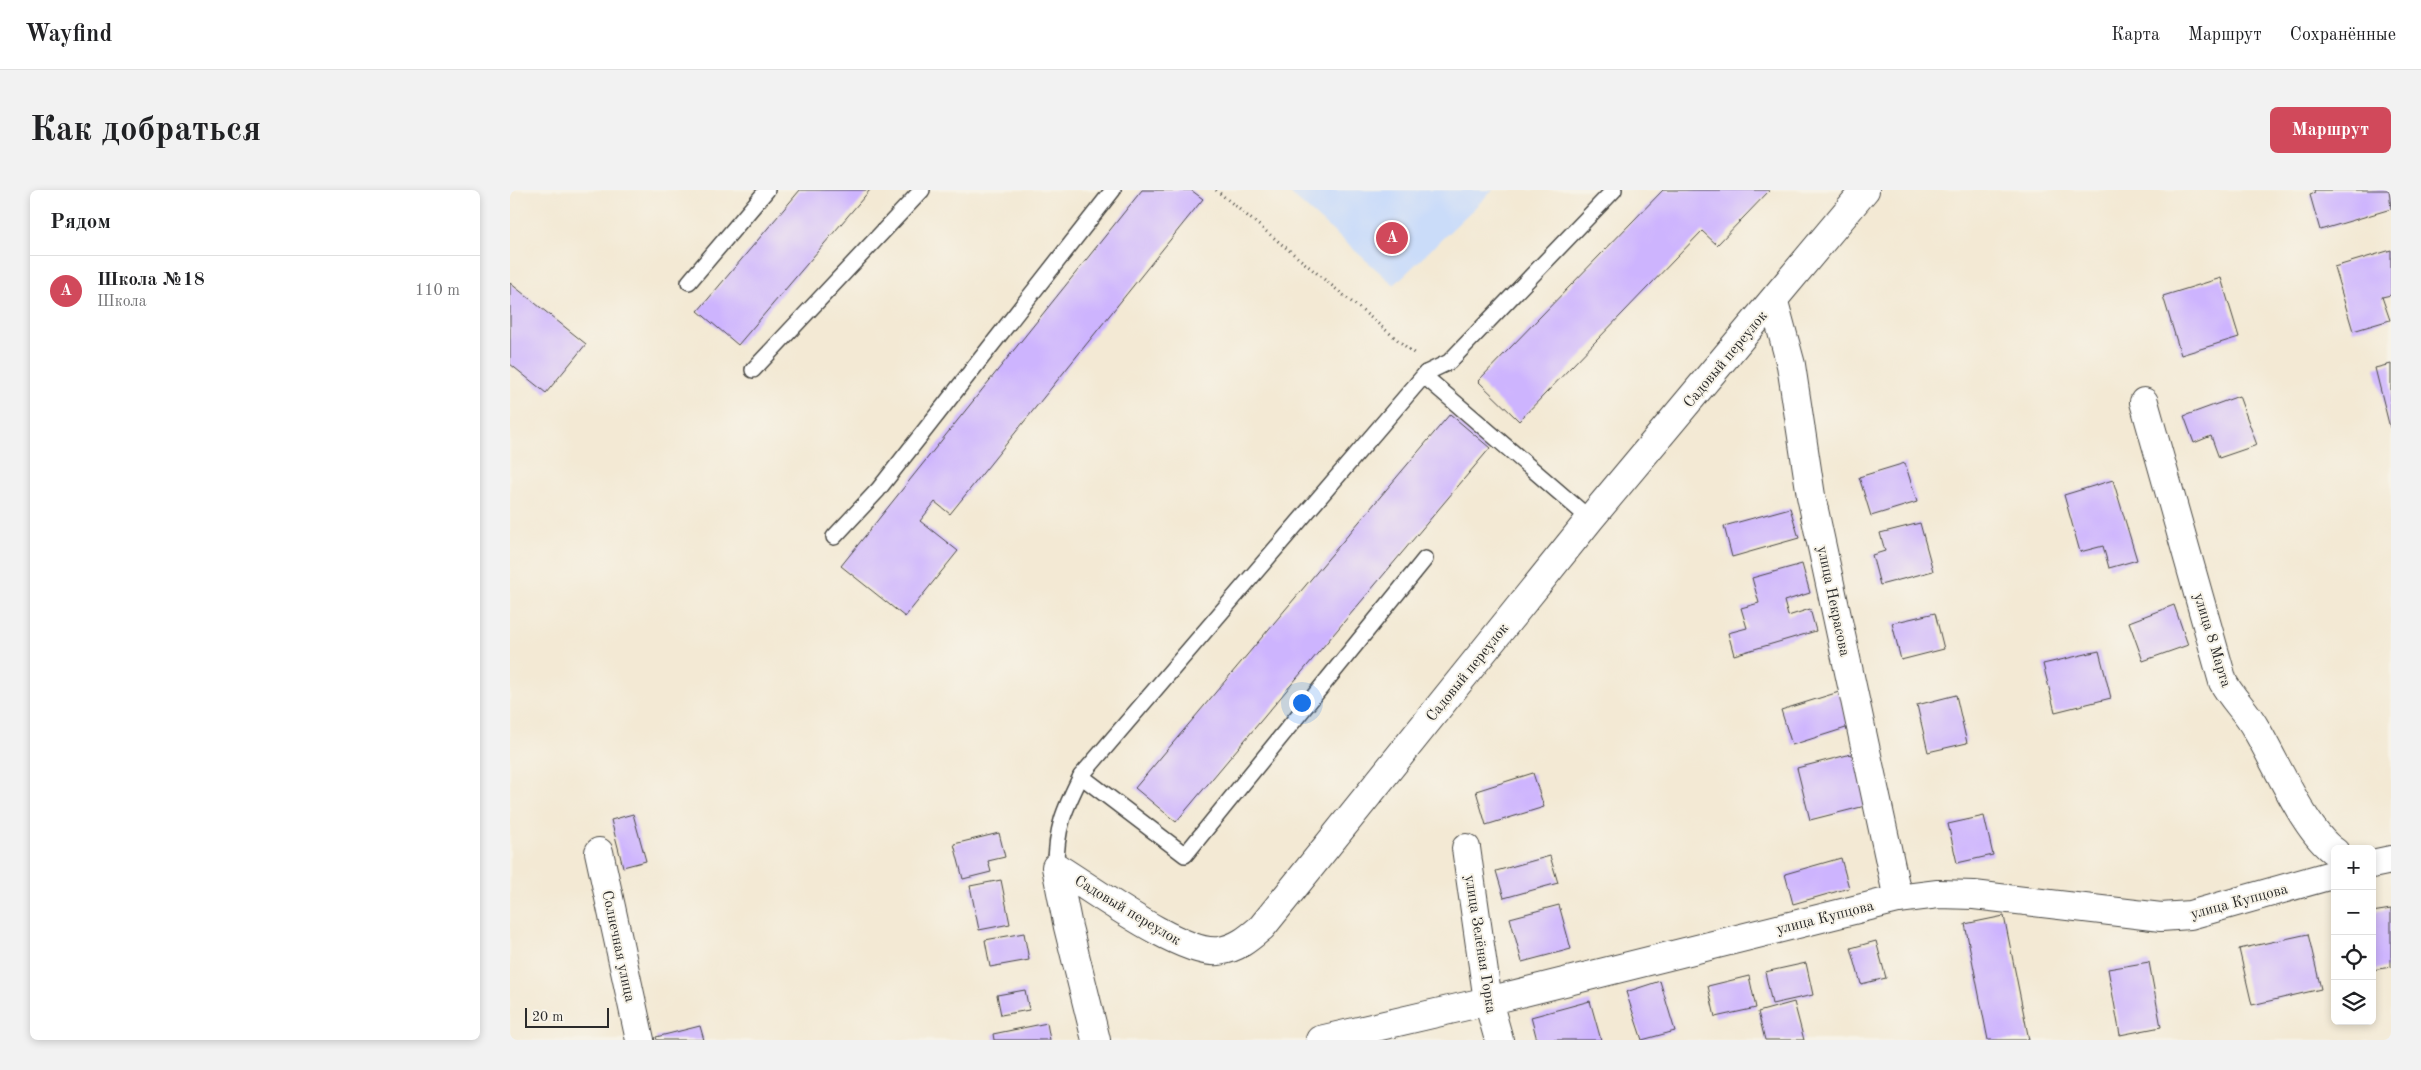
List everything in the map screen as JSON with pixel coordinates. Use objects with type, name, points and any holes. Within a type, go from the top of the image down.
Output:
[{"type":"street","name":"Садовый переулок","points":[[1056,867],[1169,938],[1195,948],[1218,951],[1242,944],[1262,926],[1590,519],[1774,302],[1865,190]]},
{"type":"street","name":"улица Некрасова","points":[[1774,302],[1791,365],[1811,496],[1898,899]]},
{"type":"street","name":"улица 8 Марта","points":[[2144,402],[2223,682],[2231,697],[2255,726],[2318,837],[2331,848]]},
{"type":"street","name":"улица Зелёная Горка","points":[[1466,848],[1488,1001],[1498,1040]]},
{"type":"street","name":"Солнечная улица","points":[[599,852],[640,1040]]},
{"type":"street","points":[[2376,863],[2391,860]]},
{"type":"street","name":"Садовый переулок","points":[[1056,867],[1068,927],[1096,1040]]},
{"type":"street","name":"улица Купцова","points":[[1320,1040],[1488,1001],[1898,899],[1938,894],[1974,895],[2160,917],[2190,915],[2331,875]]},
{"type":"lane","points":[[689,282],[767,190]]},
{"type":"lane","points":[[753,370],[922,190]]},
{"type":"lane","points":[[834,537],[878,490],[1113,190]]},
{"type":"lane","points":[[1056,867],[1056,841],[1063,813],[1081,776],[1430,371],[1449,362],[1614,190]]},
{"type":"lane","points":[[1430,371],[1430,380],[1590,519]]},
{"type":"lane","points":[[1081,776],[1185,855],[1425,559]]},
{"type":"path","points":[[1216,190],[1430,371]]},
{"type":"shaded area","points":[[1286,190],[1493,190],[1394,285]]},
{"type":"building","points":[[800,190],[870,190],[738,345],[698,311]]},
{"type":"building","points":[[1142,190],[1191,190],[1203,199],[950,514],[935,502],[920,521],[958,551],[905,617],[841,566]]},
{"type":"building","points":[[1663,190],[1770,190],[1717,245],[1702,231],[1519,421],[1478,381]]},
{"type":"building","points":[[2314,190],[2389,190],[2391,209],[2320,230],[2310,195],[2315,193]]},
{"type":"building","points":[[2391,250],[2391,295],[2382,297],[2390,320],[2353,331],[2334,267]]},
{"type":"building","points":[[2221,278],[2239,337],[2181,355],[2163,296]]},
{"type":"building","points":[[510,283],[586,344],[546,393],[510,364]]},
{"type":"building","points":[[2391,364],[2391,428],[2390,428],[2375,368]]},
{"type":"building","points":[[2239,396],[2257,445],[2219,458],[2211,436],[2194,443],[2184,416]]},
{"type":"building","points":[[1450,414],[1490,448],[1176,822],[1135,788]]},
{"type":"building","points":[[1905,463],[1917,502],[1871,516],[1859,477]]},
{"type":"building","points":[[2113,480],[2137,560],[2109,568],[2103,546],[2080,552],[2064,495]]},
{"type":"building","points":[[1790,508],[1799,538],[1732,557],[1724,526]]},
{"type":"building","points":[[1920,523],[1933,571],[1880,585],[1872,555],[1885,551],[1880,533]]},
{"type":"building","points":[[1802,564],[1810,593],[1784,601],[1788,616],[1810,609],[1816,631],[1734,655],[1728,633],[1747,628],[1741,608],[1759,603],[1752,578]]},
{"type":"building","points":[[2174,605],[2188,645],[2143,661],[2129,622]]},
{"type":"building","points":[[1935,613],[1944,649],[1901,660],[1892,623]]},
{"type":"building","points":[[2099,651],[2111,698],[2055,712],[2043,664]]},
{"type":"building","points":[[1839,692],[1849,727],[1792,745],[1781,710]]},
{"type":"building","points":[[1956,695],[1967,743],[1928,752],[1917,705]]},
{"type":"building","points":[[1855,753],[1869,805],[1810,820],[1797,768]]},
{"type":"building","points":[[1533,773],[1544,807],[1486,825],[1476,791]]},
{"type":"building","points":[[633,814],[646,861],[623,867],[611,820]]},
{"type":"building","points":[[1984,816],[1993,855],[1957,863],[1948,824]]},
{"type":"building","points":[[999,833],[1005,857],[988,861],[991,872],[963,879],[954,844]]},
{"type":"building","points":[[1550,856],[1558,883],[1504,898],[1496,871]]},
{"type":"building","points":[[1841,858],[1849,888],[1793,904],[1785,874]]},
{"type":"building","points":[[1001,880],[1010,924],[979,930],[970,886]]},
{"type":"building","points":[[1559,905],[1571,949],[1522,962],[1510,918]]},
{"type":"building","points":[[2391,909],[2391,967],[2376,969],[2376,935],[2376,911]]},
{"type":"building","points":[[2004,916],[2029,1040],[1988,1040],[1965,924]]},
{"type":"building","points":[[1024,933],[1029,960],[990,967],[985,940]]},
{"type":"building","points":[[2308,934],[2321,989],[2252,1005],[2239,949]]},
{"type":"building","points":[[1876,941],[1886,978],[1861,984],[1851,948]]},
{"type":"building","points":[[2149,962],[2161,1027],[2120,1035],[2108,969]]},
{"type":"building","points":[[1806,963],[1813,995],[1772,1004],[1765,972]]},
{"type":"building","points":[[1749,976],[1756,1008],[1715,1017],[1708,986]]},
{"type":"building","points":[[1660,981],[1675,1031],[1642,1040],[1626,992]]},
{"type":"building","points":[[1025,990],[1029,1010],[1001,1015],[997,995]]},
{"type":"building","points":[[1590,1001],[1601,1040],[1537,1040],[1531,1017]]},
{"type":"building","points":[[1794,1002],[1804,1040],[1765,1040],[1758,1012]]},
{"type":"building","points":[[1047,1023],[1050,1040],[994,1040],[993,1034]]},
{"type":"building","points":[[700,1026],[704,1040],[657,1040],[656,1037]]},
{"type":"place","name":"Школа №18","points":[[1392,238]]}]
